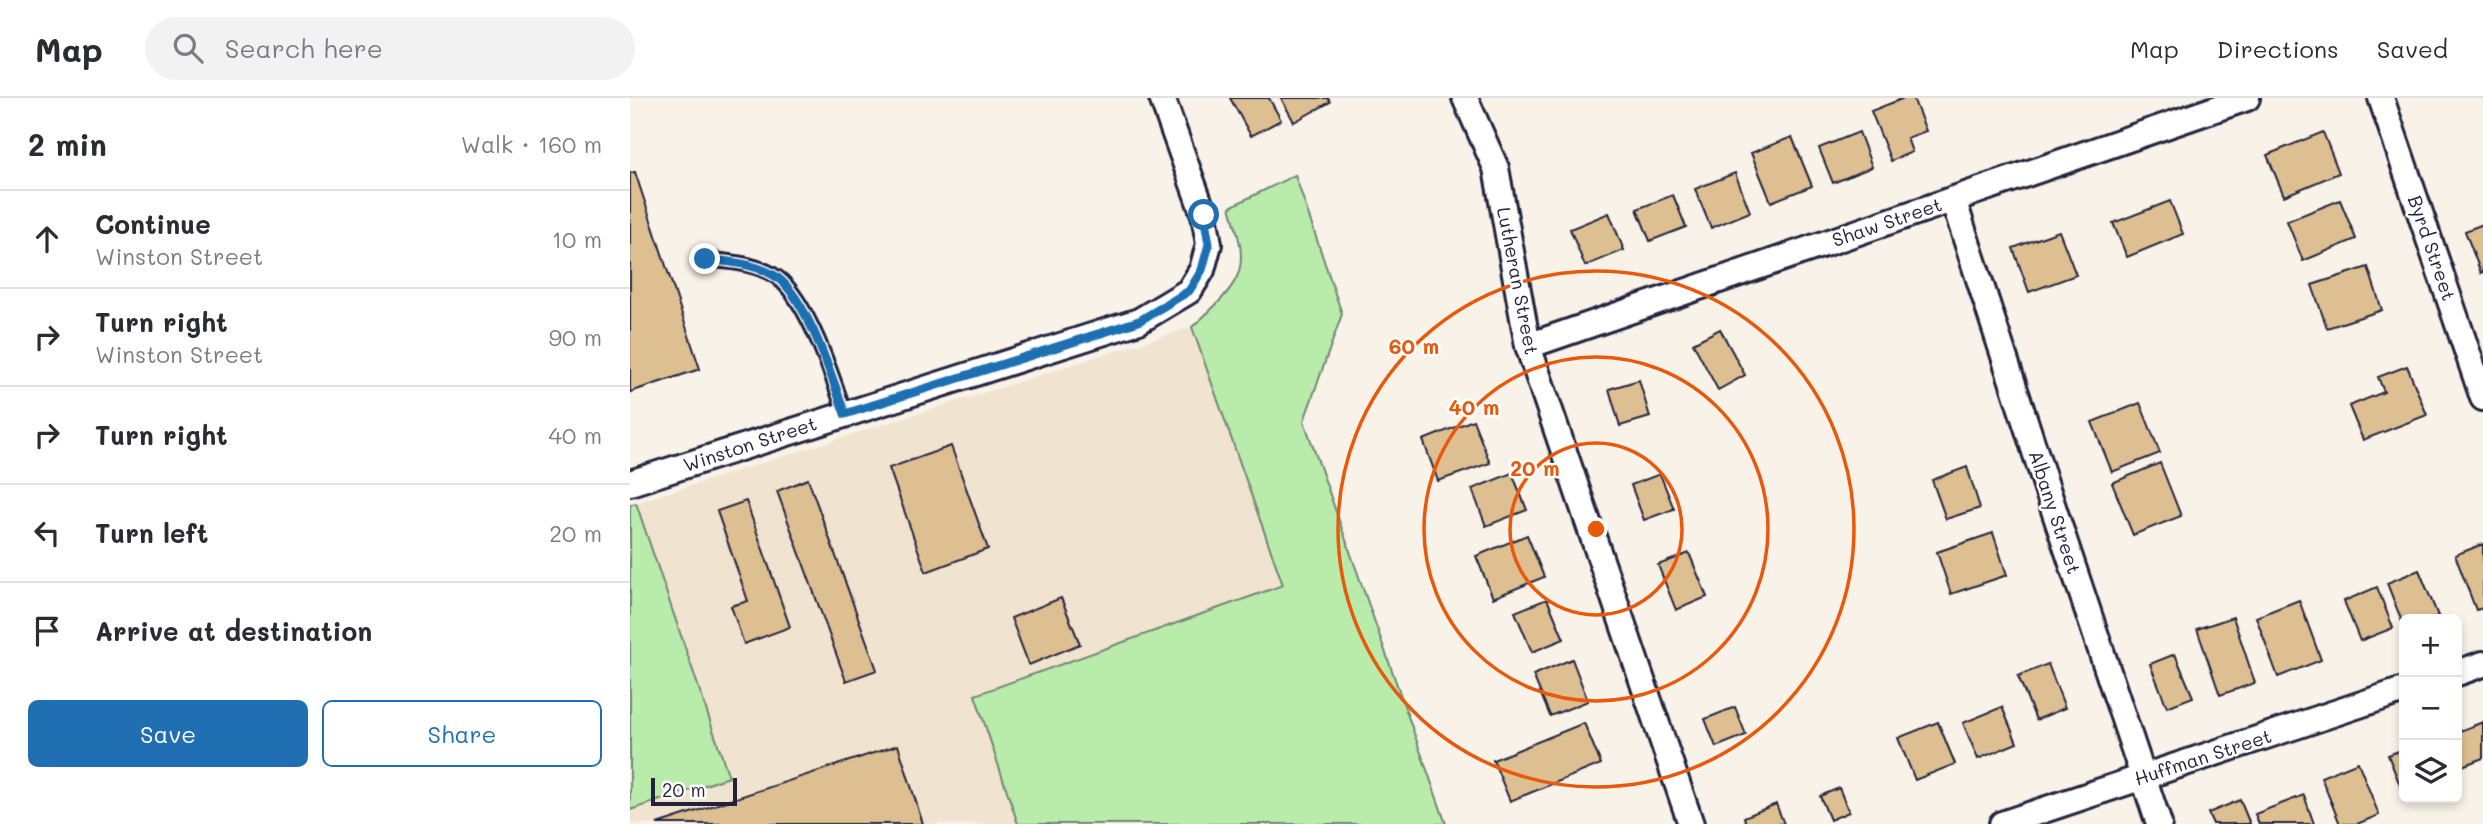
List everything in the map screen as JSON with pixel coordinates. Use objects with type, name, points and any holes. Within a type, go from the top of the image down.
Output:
[{"type":"street","name":"Winston Street","points":[[630,483],[1139,321],[1189,291],[1202,270],[1209,244],[1204,215],[1161,98]]},
{"type":"street","name":"Lutheran Street","points":[[1465,98],[1496,168],[1528,346],[1691,824]]},
{"type":"street","name":"Shaw Street","points":[[1528,346],[2247,98]]},
{"type":"street","name":"Byrd Street","points":[[2381,98],[2483,398]]},
{"type":"street","name":"Albany Street","points":[[1952,199],[2160,824]]},
{"type":"street","points":[[2462,671],[2483,664]]},
{"type":"street","name":"Huffman Street","points":[[2002,824],[2399,692]]},
{"type":"lane","points":[[705,259],[750,264],[778,278],[802,308],[845,414]]},
{"type":"shaded area","points":[[1192,327],[1284,585],[975,695],[1018,824],[630,824],[630,810],[729,777],[636,503]]},
{"type":"green space","points":[[1295,175],[1342,314],[1304,421],[1446,824],[1018,824],[975,695],[1283,585],[1192,327],[1221,300],[1238,275],[1241,252],[1230,207]]},
{"type":"green space","points":[[636,503],[729,777],[630,810],[630,505]]},
{"type":"building","points":[[1230,98],[1269,98],[1281,120],[1251,136]]},
{"type":"building","points":[[1281,98],[1328,98],[1330,102],[1294,122]]},
{"type":"building","points":[[1904,98],[1913,98],[1926,131],[1907,138],[1912,152],[1891,161],[1871,111]]},
{"type":"building","points":[[1859,132],[1872,167],[1833,183],[1819,148]]},
{"type":"building","points":[[2323,132],[2339,173],[2284,196],[2267,155]]},
{"type":"building","points":[[1792,137],[1812,186],[1771,202],[1751,153]]},
{"type":"building","points":[[635,172],[700,369],[630,392],[630,173]]},
{"type":"building","points":[[1735,173],[1750,212],[1711,228],[1695,189]]},
{"type":"building","points":[[1673,195],[1686,227],[1650,241],[1637,209]]},
{"type":"building","points":[[2340,200],[2356,239],[2303,261],[2287,221]]},
{"type":"building","points":[[2170,201],[2183,234],[2127,257],[2113,223]]},
{"type":"building","points":[[1609,213],[1624,250],[1585,266],[1570,229]]},
{"type":"building","points":[[2483,224],[2483,272],[2481,273],[2465,231]]},
{"type":"building","points":[[2059,231],[2076,275],[2029,292],[2013,248]]},
{"type":"building","points":[[2368,267],[2382,310],[2327,328],[2312,285]]},
{"type":"building","points":[[1720,329],[1745,375],[1718,390],[1693,343]]},
{"type":"building","points":[[2407,366],[2427,415],[2363,440],[2349,406],[2384,392],[2378,377]]},
{"type":"building","points":[[1639,380],[1650,417],[1620,426],[1609,389]]},
{"type":"building","points":[[2140,403],[2160,453],[2112,472],[2092,422]]},
{"type":"building","points":[[1473,420],[1490,463],[1438,481],[1423,440]]},
{"type":"building","points":[[951,446],[988,549],[926,572],[889,468]]},
{"type":"building","points":[[2160,463],[2181,516],[2133,535],[2112,483]]},
{"type":"building","points":[[1967,467],[1980,508],[1946,519],[1932,480]]},
{"type":"building","points":[[1512,473],[1527,510],[1486,526],[1472,489]]},
{"type":"building","points":[[1660,474],[1674,509],[1644,520],[1631,485]]},
{"type":"building","points":[[808,479],[877,670],[846,681],[777,491]]},
{"type":"building","points":[[746,501],[790,627],[744,644],[731,606],[748,601],[717,511]]},
{"type":"building","points":[[1993,533],[2007,575],[1951,594],[1937,552]]},
{"type":"building","points":[[1527,535],[1544,577],[1493,598],[1476,556]]},
{"type":"building","points":[[2483,544],[2483,608],[2476,610],[2455,555]]},
{"type":"building","points":[[1689,553],[1707,597],[1676,610],[1658,565]]},
{"type":"building","points":[[2419,570],[2437,614],[2399,614],[2387,583]]},
{"type":"building","points":[[2377,587],[2393,628],[2360,641],[2344,601]]},
{"type":"building","points":[[1061,598],[1080,644],[1029,665],[1011,618]]},
{"type":"building","points":[[1547,599],[1564,639],[1532,652],[1515,612]]},
{"type":"building","points":[[2299,600],[2321,660],[2278,677],[2256,617]]},
{"type":"building","points":[[2233,617],[2255,683],[2220,695],[2197,629]]},
{"type":"building","points":[[2175,654],[2193,697],[2167,707],[2150,664]]},
{"type":"building","points":[[1572,659],[1588,701],[1550,716],[1533,675]]},
{"type":"building","points":[[2048,664],[2065,708],[2036,720],[2018,676]]},
{"type":"building","points":[[1735,707],[1746,735],[1716,747],[1705,719]]},
{"type":"building","points":[[2002,707],[2017,743],[1978,759],[1963,723]]},
{"type":"building","points":[[1938,722],[1955,764],[1915,780],[1898,738]]},
{"type":"building","points":[[2483,722],[2483,758],[2462,766],[2462,740],[2462,730]]},
{"type":"building","points":[[1584,723],[1601,764],[1510,801],[1493,760]]},
{"type":"building","points":[[898,745],[923,824],[657,824]]},
{"type":"building","points":[[2399,751],[2399,782],[2388,755]]},
{"type":"building","points":[[2358,762],[2379,815],[2357,824],[2340,824],[2321,777]]},
{"type":"building","points":[[1839,788],[1849,812],[1830,820],[1820,796]]},
{"type":"building","points":[[2304,795],[2314,824],[2259,824],[2255,814]]},
{"type":"building","points":[[2240,800],[2250,824],[2213,824],[2208,813]]},
{"type":"building","points":[[1776,804],[1784,824],[1746,824],[1744,817]]},
{"type":"route","points":[[705,259],[750,264],[778,278],[802,308],[845,414],[1139,321],[1189,291],[1202,270],[1209,244],[1204,215]]}]
